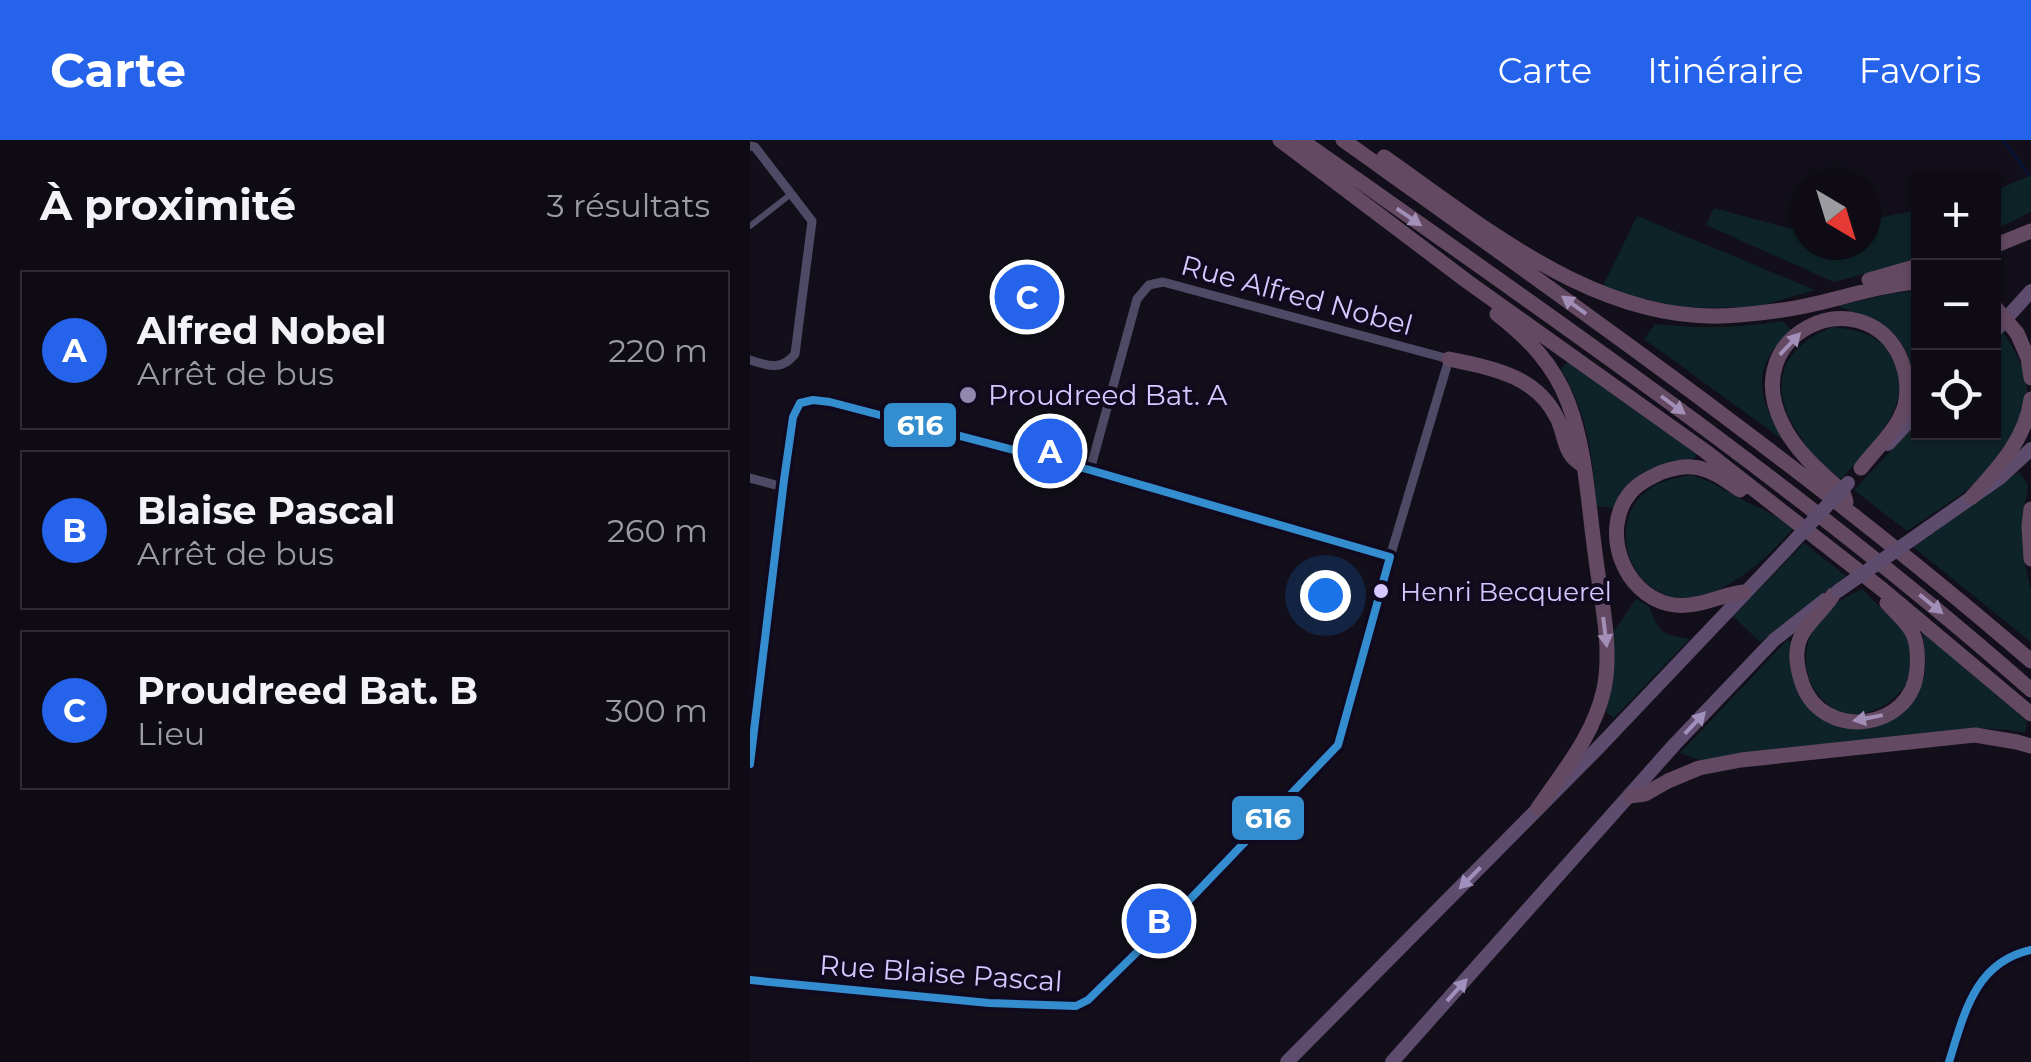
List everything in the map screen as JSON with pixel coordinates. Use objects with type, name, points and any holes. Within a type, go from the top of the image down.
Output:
[{"type":"highway","points":[[1280,140],[1468,282],[1705,451],[1883,590],[2031,714]]},
{"type":"highway","points":[[1301,140],[1646,384],[1836,528],[2031,690]]},
{"type":"highway","points":[[1342,140],[1663,370],[1848,510],[2031,661]]},
{"type":"highway","points":[[1360,140],[1544,265],[1630,303],[1681,315],[1734,316],[1911,283]]},
{"type":"highway","points":[[2001,243],[2031,230]]},
{"type":"highway","points":[[1814,304],[1827,293],[1911,268]]},
{"type":"highway","points":[[1468,282],[1482,302],[1532,344],[1550,368],[1568,402],[1584,466],[1607,648],[1604,686],[1586,738],[1538,808]]},
{"type":"highway","points":[[2001,315],[2016,333],[2028,358],[2031,378]]},
{"type":"highway","points":[[1848,510],[1843,492],[1793,442],[1772,396],[1772,372],[1779,352],[1799,332],[1822,322],[1846,320],[1876,329],[1892,344],[1904,366],[1907,384],[1900,416],[1862,468]]},
{"type":"highway","points":[[1448,359],[1499,369],[1528,384],[1551,406],[1570,454],[1584,466]]},
{"type":"highway","points":[[1972,497],[2008,455],[2029,414],[2031,399]]},
{"type":"highway","points":[[1744,592],[1707,603],[1664,604],[1648,596],[1632,580],[1620,559],[1616,534],[1620,513],[1630,493],[1649,478],[1671,469],[1692,466],[1714,473],[1741,490],[1754,489]]},
{"type":"highway","points":[[2031,510],[2031,559]]},
{"type":"highway","points":[[1836,593],[1806,628],[1798,644],[1797,670],[1804,692],[1820,710],[1842,722],[1867,722],[1890,713],[1908,697],[1916,678],[1918,656],[1913,634],[1888,604],[1883,590]]},
{"type":"highway","points":[[1630,796],[1644,794],[1700,768],[1741,760],[1974,736],[2031,746]]},
{"type":"main road","points":[[2001,324],[2031,292]]},
{"type":"main road","points":[[1287,1062],[1538,808],[1911,419]]},
{"type":"main road","points":[[1392,1062],[1675,744],[1774,640],[2001,477],[2031,450]]},
{"type":"street","points":[[750,146],[755,147],[812,221],[796,354],[780,367],[750,360]]},
{"type":"street","points":[[750,226],[791,194]]},
{"type":"street","name":"Rue Alfred Nobel","points":[[1090,470],[1136,298],[1149,285],[1163,282],[1448,359]]},
{"type":"street","name":"Rue Blaise Pascal","points":[[750,980],[990,1003],[1076,1006],[1088,1000],[1338,745],[1448,359]]},
{"type":"street","points":[[750,764],[783,487],[793,417],[800,403],[830,402],[1090,470],[1390,556]]},
{"type":"street","points":[[750,478],[783,487]]},
{"type":"green space","points":[[2031,175],[2031,212],[2001,227],[2001,188]]},
{"type":"green space","points":[[1714,208],[1791,229],[1791,260],[1881,260],[1881,217],[1911,211],[1911,261],[1834,282],[1706,225]]},
{"type":"green space","points":[[1637,216],[1815,290],[1757,307],[1684,308],[1603,286]]},
{"type":"green space","points":[[1911,291],[1911,367],[1905,350],[1889,330],[1838,306]]},
{"type":"green space","points":[[1783,321],[1792,331],[1768,358],[1762,387],[1770,416],[1790,445],[1644,339],[1655,324],[1719,327]]},
{"type":"green space","points":[[1833,327],[1859,332],[1882,344],[1893,358],[1899,376],[1895,409],[1887,424],[1841,479],[1814,456],[1798,433],[1788,416],[1782,384],[1791,356],[1816,335]]},
{"type":"green space","points":[[2003,332],[2019,359],[2026,382],[2026,400],[2017,426],[1977,482],[1907,531],[1854,490],[1911,429],[1911,440],[2001,440]]},
{"type":"green space","points":[[1569,360],[1697,454],[1693,460],[1656,468],[1630,486],[1613,508],[1597,506],[1583,419],[1561,369]]},
{"type":"green space","points":[[2019,472],[2028,485],[2022,525],[2023,555],[2031,591],[2031,642],[1913,547]]},
{"type":"green space","points":[[1692,475],[1794,527],[1760,562],[1731,583],[1685,598],[1666,595],[1650,586],[1638,572],[1629,556],[1627,520],[1648,490]]},
{"type":"green space","points":[[1804,543],[1846,576],[1760,642],[1733,616]]},
{"type":"green space","points":[[1862,589],[1906,635],[1913,655],[1912,669],[1899,694],[1888,703],[1861,714],[1846,714],[1817,694],[1807,672],[1807,648],[1823,614]]},
{"type":"green space","points":[[1636,599],[1649,606],[1663,631],[1690,639],[1614,718],[1606,712],[1613,673],[1612,634]]},
{"type":"green space","points":[[1922,631],[2027,721],[2025,733],[1971,728],[1703,761],[1680,753],[1787,640],[1793,643],[1796,683],[1819,717],[1893,718],[1913,698],[1923,680]]},
{"type":"waterway","points":[[2003,140],[2029,175]]},
{"type":"transit line","name":"616","points":[[750,764],[784,480],[793,417],[800,403],[830,402],[1090,470],[1390,557]]},
{"type":"transit line","name":"616","points":[[750,980],[989,1003],[1076,1006],[1088,1000],[1338,745],[1390,557]]},
{"type":"transit line","name":"616","points":[[1949,1062],[1967,1009],[1984,978],[2012,956],[2031,950]]},
{"type":"place","name":"Proudreed Bat. B","points":[[1027,297]]},
{"type":"place","name":"Proudreed Bat. A","points":[[968,395]]},
{"type":"place","name":"Alfred Nobel","points":[[1050,451]]},
{"type":"place","name":"Henri Becquerel","points":[[1381,591]]},
{"type":"place","name":"Blaise Pascal","points":[[1159,921]]}]
